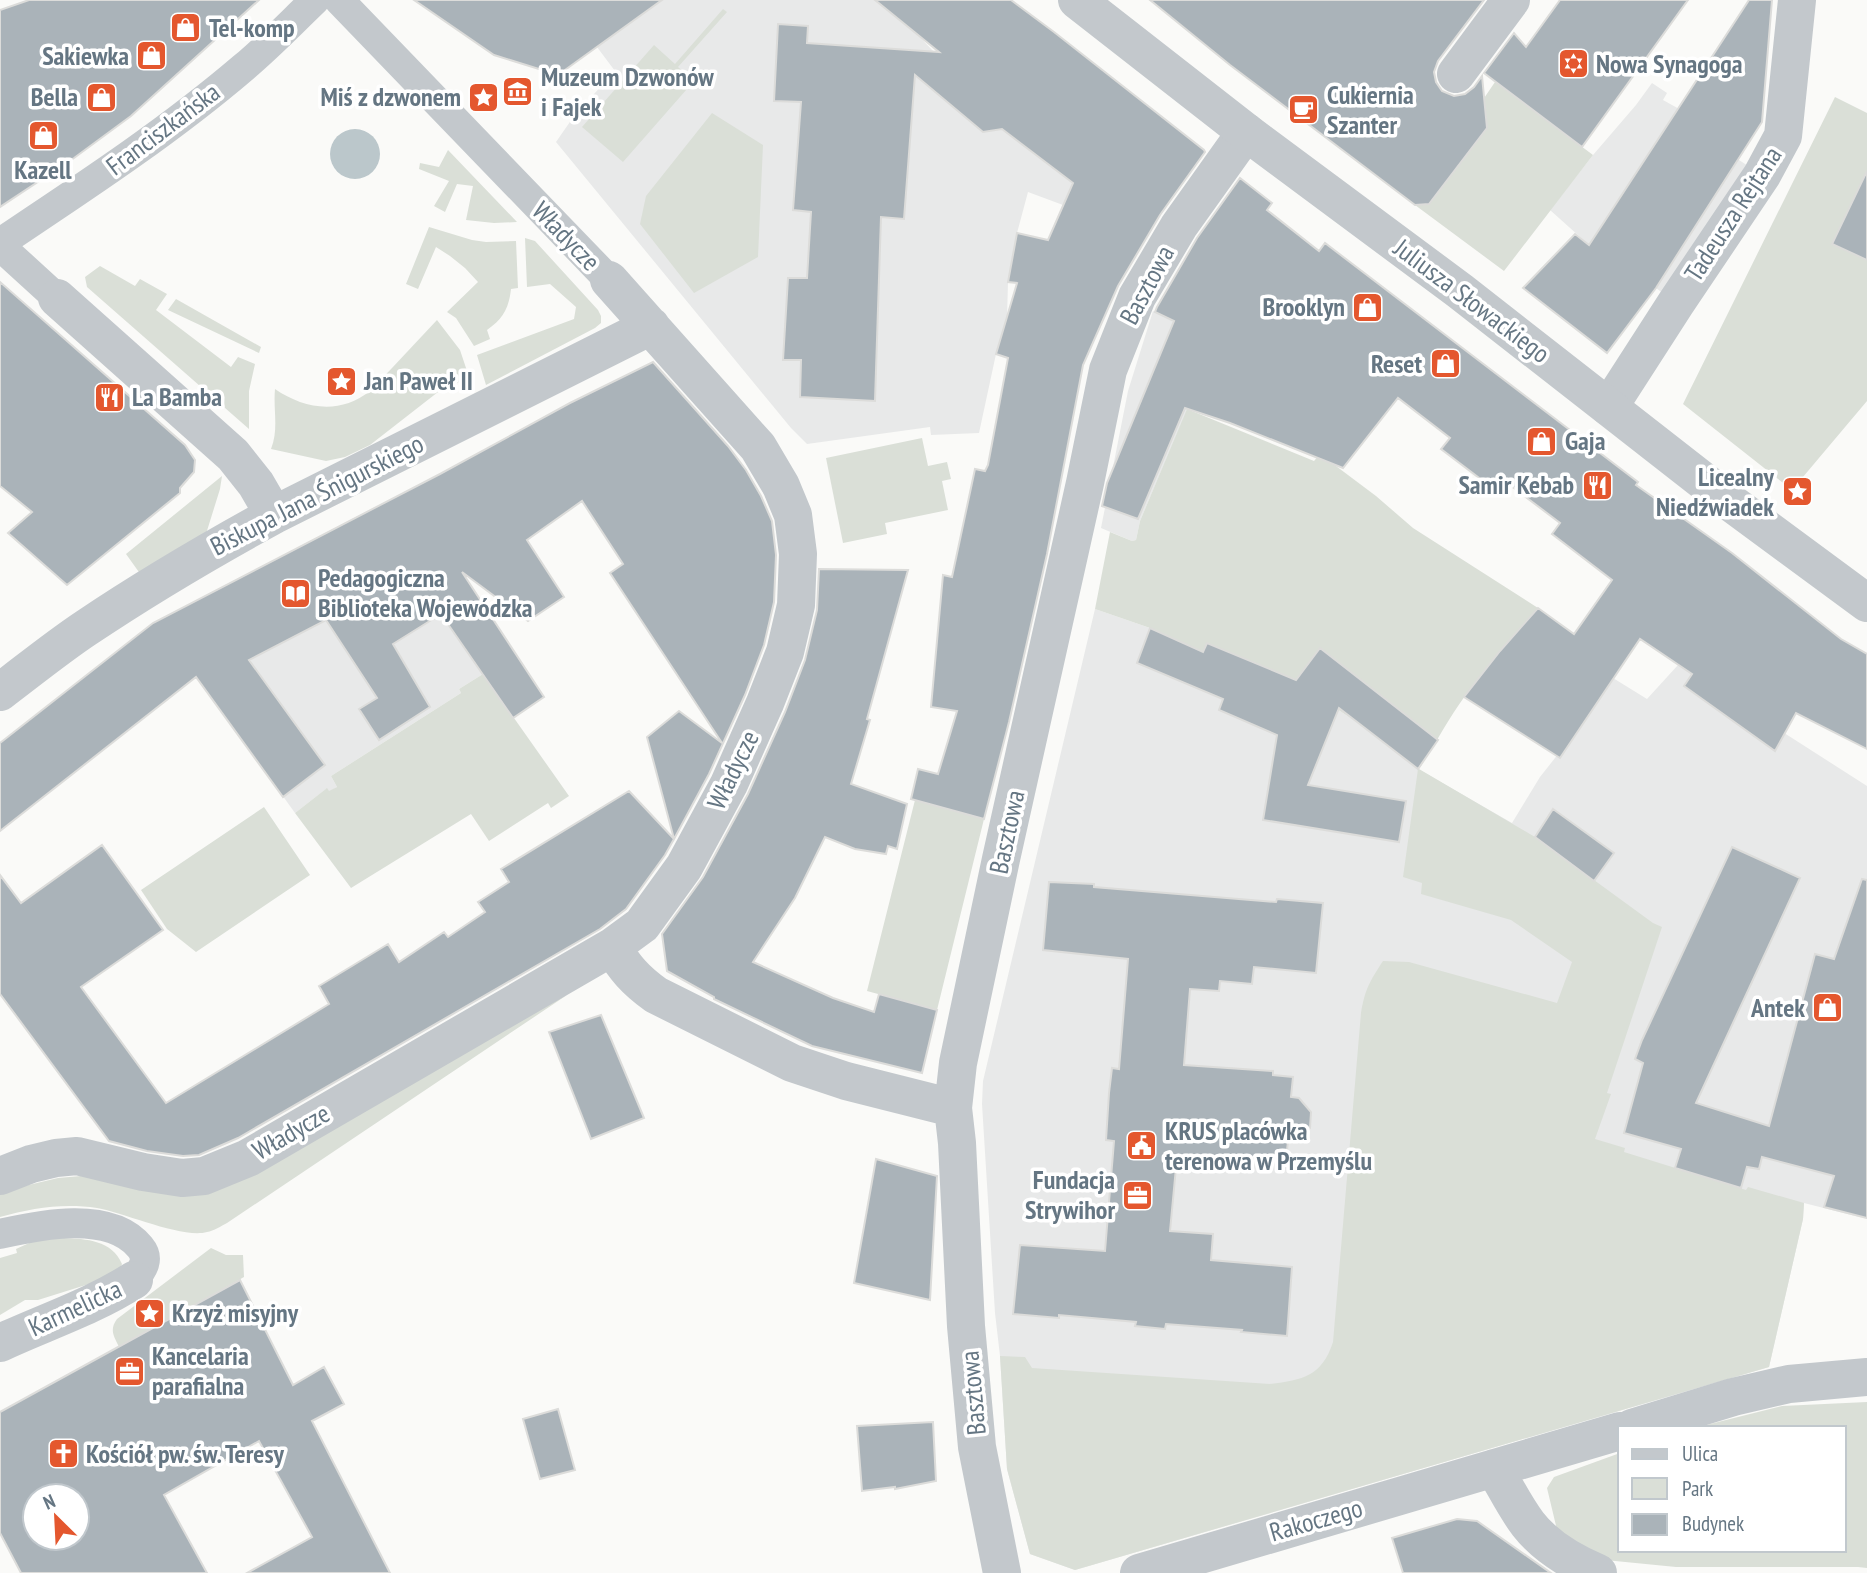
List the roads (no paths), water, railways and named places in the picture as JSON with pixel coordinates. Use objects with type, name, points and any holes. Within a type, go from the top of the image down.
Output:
[{"type":"street","name":"Franciszkańska","points":[[0,245],[119,164],[194,107],[245,66],[315,0]]},
{"type":"street","name":"Władycze","points":[[0,1176],[32,1164],[77,1156],[143,1172],[182,1178],[204,1176],[248,1158],[612,947],[642,925],[684,867],[729,783],[785,652],[797,593],[798,554],[793,515],[772,469],[758,447],[609,280],[377,49],[339,0]]},
{"type":"street","name":"Juliusza Słowackiego","points":[[1077,0],[1246,132],[1460,291],[1734,505],[1867,603]]},
{"type":"street","points":[[1456,75],[1511,0]]},
{"type":"street","name":"Tadeusza Rejtana","points":[[1609,407],[1762,175],[1783,136],[1797,0]]},
{"type":"street","name":"Basztowa","points":[[1002,1573],[978,1447],[967,1326],[953,1108],[958,1063],[1108,370],[1137,298],[1179,226],[1246,132]]},
{"type":"street","points":[[0,245],[233,455],[256,484],[274,515]]},
{"type":"street","name":"Biskupa Jana Śnigurskiego","points":[[0,692],[84,629],[150,586],[274,515],[655,330]]},
{"type":"street","points":[[612,947],[625,969],[656,995],[792,1063],[846,1081],[953,1108]]},
{"type":"street","name":"Karmelicka","points":[[0,1234],[36,1226],[70,1223],[102,1226],[125,1233],[136,1242],[146,1259],[142,1270],[134,1279],[110,1296],[0,1343]]},
{"type":"street","points":[[1639,1426],[1733,1397],[1789,1384],[1867,1377]]},
{"type":"street","name":"Rakoczego","points":[[1139,1573],[1618,1432]]},
{"type":"street","points":[[1494,1468],[1528,1524],[1550,1545],[1578,1564],[1598,1573]]},
{"type":"place","name":"Tel-komp","points":[[186,28]]},
{"type":"place","name":"Sakiewka","points":[[152,56]]},
{"type":"place","name":"Nowa Synagoga","points":[[1573,64]]},
{"type":"place","name":"Muzeum Dzwonów i Fajek","points":[[518,92]]},
{"type":"place","name":"Bella","points":[[101,97]]},
{"type":"place","name":"Miś z dzwonem","points":[[484,97]]},
{"type":"place","name":"Cukiernia Szanter","points":[[1304,110]]},
{"type":"place","name":"Kazell","points":[[43,135]]},
{"type":"place","name":"Brooklyn","points":[[1368,307]]},
{"type":"place","name":"Reset","points":[[1445,364]]},
{"type":"place","name":"Jan Paweł II","points":[[341,381]]},
{"type":"place","name":"La Bamba","points":[[109,397]]},
{"type":"place","name":"Gaja","points":[[1542,441]]},
{"type":"place","name":"Samir Kebab","points":[[1597,485]]},
{"type":"place","name":"Licealny Niedźwiadek","points":[[1797,492]]},
{"type":"place","name":"Pedagogiczna Biblioteka Wojewódzka","points":[[295,593]]},
{"type":"place","name":"Antek","points":[[1828,1008]]},
{"type":"place","name":"KRUS placówka terenowa w Przemyślu","points":[[1142,1146]]},
{"type":"place","name":"Fundacja Strywihor","points":[[1138,1195]]},
{"type":"place","name":"Krzyż misyjny","points":[[149,1313]]},
{"type":"place","name":"Kancelaria parafialna","points":[[129,1371]]},
{"type":"place","name":"Kościół pw. św. Teresy","points":[[63,1454]]}]
